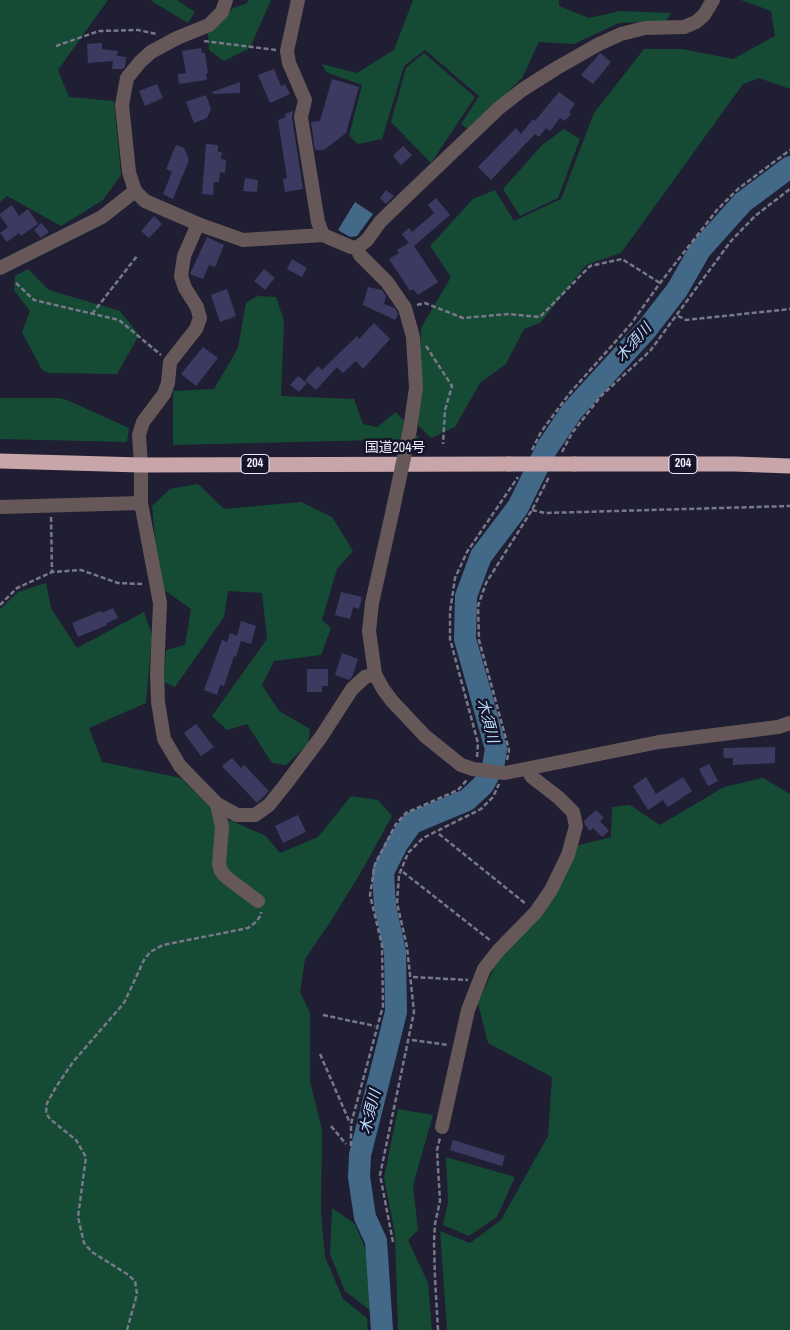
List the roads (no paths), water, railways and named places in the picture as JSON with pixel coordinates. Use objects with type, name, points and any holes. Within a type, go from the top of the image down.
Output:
[{"type":"highway","name":"国道204号","points":[[0,461],[515,468],[575,464],[790,466]]},
{"type":"street","points":[[226,0],[222,12],[209,24],[151,52],[127,78],[122,105],[129,172],[135,191],[145,200],[198,224],[243,240],[324,235],[357,248],[367,240],[380,222],[420,183],[499,108],[522,90],[555,68],[621,34],[645,28],[684,27],[696,22],[704,16],[713,0]]},
{"type":"street","points":[[298,0],[287,51],[289,63],[305,100],[301,117],[318,222],[324,235]]},
{"type":"street","points":[[0,268],[102,217],[135,191]]},
{"type":"street","points":[[198,224],[184,256],[181,276],[185,288],[197,307],[200,318],[196,329],[170,362],[168,383],[164,394],[143,422],[138,435],[142,464],[141,503],[160,603],[157,683],[164,739],[180,766],[217,804],[237,815],[255,815],[269,805],[321,738],[352,689],[365,677],[375,674]]},
{"type":"street","points":[[357,248],[360,255],[387,282],[405,308],[413,336],[416,388],[410,429],[372,603],[369,631],[375,674],[392,701],[425,736],[452,760],[473,769],[505,773],[659,742],[778,727],[790,723]]},
{"type":"street","points":[[0,507],[141,503]]},
{"type":"street","points":[[442,1127],[468,1010],[484,969],[536,912],[568,855],[576,826],[573,812],[559,798],[532,777],[528,769]]},
{"type":"street","points":[[217,804],[222,827],[219,864],[221,871],[226,877],[258,900]]},
{"type":"water","points":[[355,202],[373,214],[357,236],[350,237],[338,230]]},
{"type":"waterway","name":"木須川","points":[[382,1330],[376,1241],[365,1217],[359,1177],[360,1155],[396,1012],[395,952],[385,906],[383,872],[397,844],[412,823],[467,800],[483,785],[493,767],[496,749],[465,639],[466,596],[481,556],[518,507],[547,448],[572,411],[646,330],[677,290],[700,250],[743,202],[790,167]]}]
